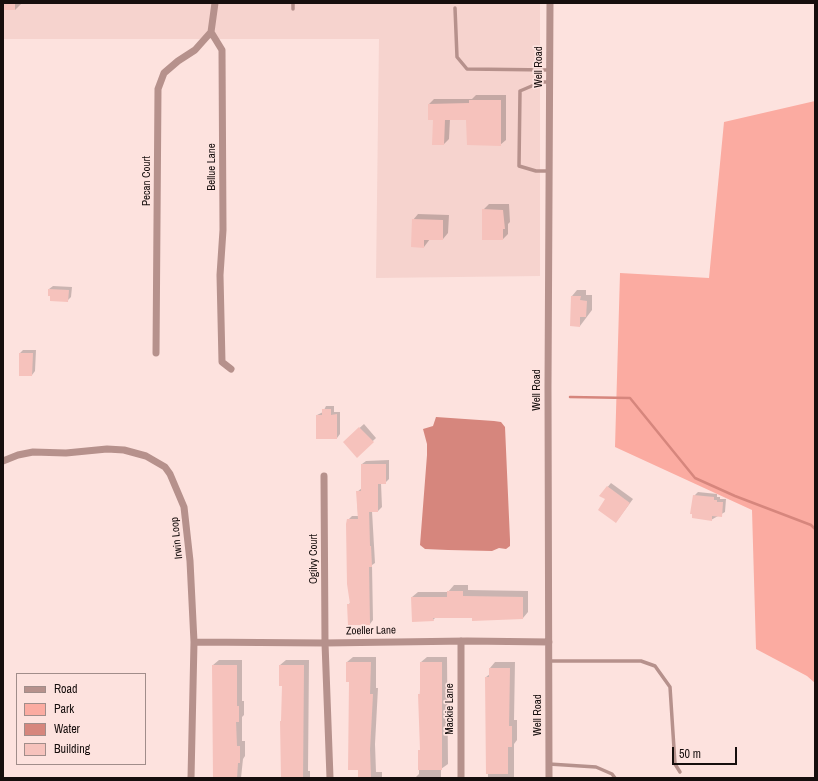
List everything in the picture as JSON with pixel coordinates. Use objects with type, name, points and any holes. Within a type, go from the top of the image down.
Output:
[{"type":"street","points":[[211,32],[215,3]]},
{"type":"street","name":"Well Road","points":[[550,3],[548,387],[550,778]]},
{"type":"street","name":"Bellue Lane","points":[[211,32],[222,50],[223,230],[220,275],[222,362],[231,370]]},
{"type":"street","name":"Pecan Court","points":[[156,353],[158,89],[164,73],[178,61],[195,50],[211,32]]},
{"type":"street","name":"Irwin Loop","points":[[3,461],[18,455],[33,452],[66,453],[124,450],[146,456],[165,467],[184,507],[190,561],[194,642],[190,778]]},
{"type":"street","name":"Ogilvy Court","points":[[324,476],[325,643]]},
{"type":"street","name":"Mackie Lane","points":[[461,641],[461,778]]},
{"type":"street","name":"Zoeller Lane","points":[[194,642],[549,642]]},
{"type":"street","points":[[325,643],[330,778]]},
{"type":"lane","points":[[293,3],[293,9]]},
{"type":"lane","points":[[456,8],[457,57],[467,69],[550,70]]},
{"type":"lane","points":[[549,171],[536,171],[519,166],[520,91],[542,82],[550,82]]},
{"type":"lane","points":[[549,661],[641,661],[655,666],[670,688],[675,764],[680,772]]},
{"type":"lane","points":[[549,764],[596,767],[612,774],[615,778]]},
{"type":"shaded area","points":[[3,3],[540,3],[540,276],[376,278],[379,39],[3,39]]},
{"type":"green space","points":[[815,101],[815,683],[807,676],[756,649],[752,510],[615,447],[620,273],[709,278],[724,122]]},
{"type":"water","points":[[436,417],[501,422],[505,427],[510,540],[510,546],[506,549],[499,548],[492,551],[425,549],[420,545],[427,455],[427,444],[423,429],[433,426]]},
{"type":"building","points":[[3,3],[15,3],[15,10],[3,10]]},
{"type":"building","points":[[469,100],[501,100],[501,146],[467,145],[466,120],[445,120],[444,145],[432,145],[433,120],[428,120],[428,104],[469,103]]},
{"type":"building","points":[[482,209],[503,210],[505,229],[503,229],[503,240],[482,240]]},
{"type":"building","points":[[412,219],[443,220],[443,240],[424,240],[424,248],[411,247]]},
{"type":"building","points":[[48,289],[69,290],[68,302],[50,301]]},
{"type":"building","points":[[571,296],[581,296],[580,300],[587,301],[586,317],[580,317],[580,327],[570,326]]},
{"type":"building","points":[[19,353],[33,353],[32,376],[19,376]]},
{"type":"building","points":[[322,409],[331,409],[331,415],[337,414],[337,439],[316,439],[316,415],[322,415]]},
{"type":"building","points":[[359,427],[374,442],[357,458],[343,442]]},
{"type":"building","points":[[361,464],[386,464],[386,484],[378,484],[378,512],[369,512],[372,567],[369,567],[370,625],[348,625],[347,604],[350,604],[347,584],[346,524],[347,519],[358,519],[356,491],[361,491]]},
{"type":"building","points":[[607,486],[630,503],[616,523],[598,510],[605,499],[599,496]]},
{"type":"building","points":[[693,495],[714,497],[714,500],[717,500],[717,502],[723,502],[722,517],[712,516],[712,521],[692,518],[692,514],[690,514]]},
{"type":"building","points":[[447,591],[463,591],[463,596],[523,597],[523,619],[472,621],[472,618],[433,618],[434,621],[412,622],[411,597],[447,597]]},
{"type":"building","points":[[346,662],[371,662],[370,694],[373,694],[370,750],[371,778],[358,778],[358,770],[348,770],[349,682],[346,682]]},
{"type":"building","points":[[420,662],[442,662],[442,770],[418,770],[418,750],[420,750],[418,694],[420,694]]},
{"type":"building","points":[[212,665],[237,665],[237,706],[239,706],[239,722],[236,722],[237,746],[240,746],[240,763],[238,763],[237,778],[213,778]]},
{"type":"building","points":[[279,665],[304,665],[303,778],[281,778],[280,721],[282,686],[279,686]]},
{"type":"building","points":[[489,668],[510,668],[509,726],[512,726],[512,747],[508,747],[508,774],[486,774],[485,677],[489,677]]},
{"type":"waterway","points":[[570,397],[630,398],[695,478],[735,496],[811,525],[815,529]]}]
